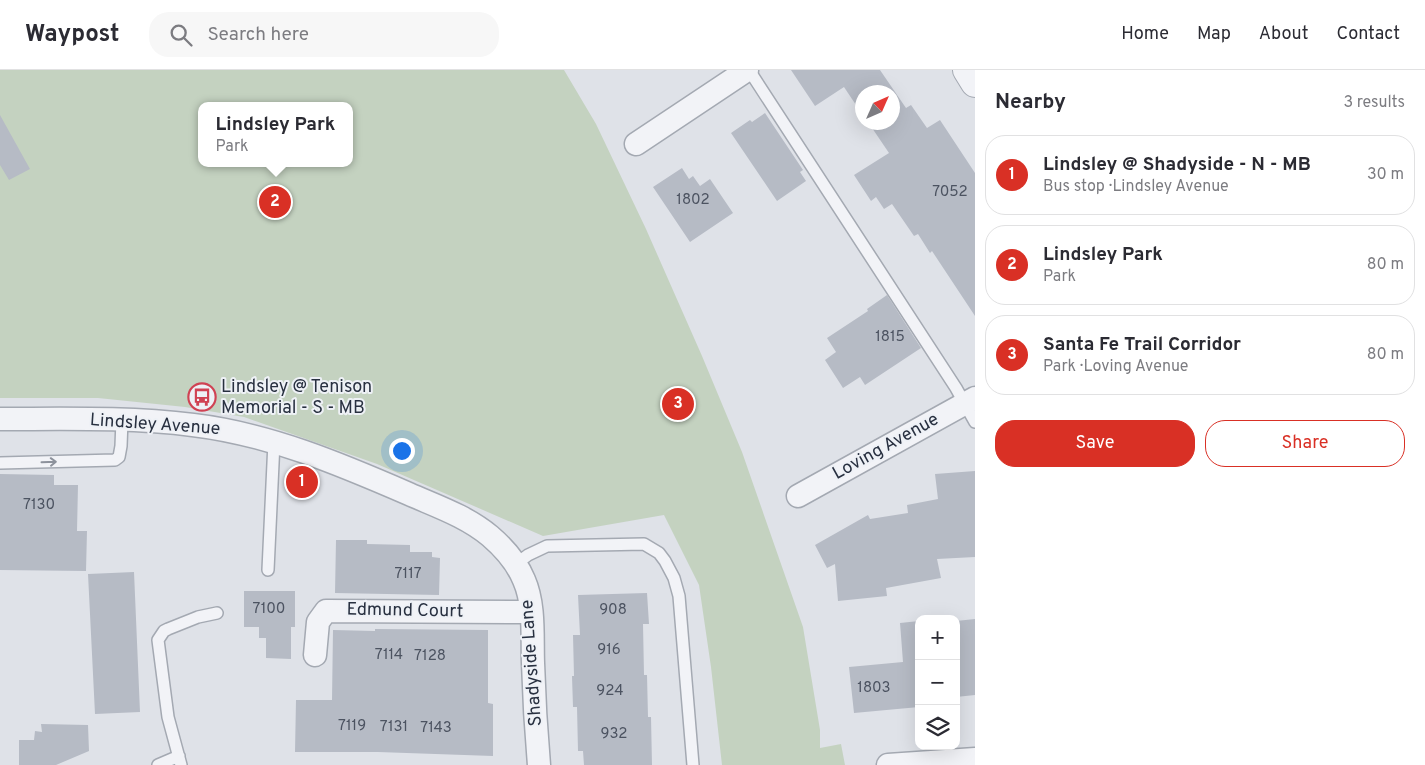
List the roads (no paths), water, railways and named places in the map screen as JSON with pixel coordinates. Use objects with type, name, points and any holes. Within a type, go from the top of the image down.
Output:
[{"type":"street","points":[[636,144],[748,70]]},
{"type":"street","points":[[966,70],[975,83]]},
{"type":"street","name":"Loving Avenue","points":[[798,496],[972,408]]},
{"type":"street","name":"Lindsley Avenue","points":[[0,419],[122,420],[200,426],[274,442],[351,469],[470,522],[489,535],[516,564]]},
{"type":"street","name":"Shadyside Lane","points":[[516,564],[525,581],[531,612],[534,712],[539,765]]},
{"type":"street","name":"Edmund Court","points":[[315,655],[318,622],[326,611],[531,612]]},
{"type":"street","points":[[888,765],[975,758]]},
{"type":"lane","points":[[748,70],[972,408]]},
{"type":"lane","points":[[0,463],[115,460],[119,457],[121,446],[122,420]]},
{"type":"lane","points":[[268,570],[274,442]]},
{"type":"lane","points":[[516,564],[528,555],[547,546],[639,543],[659,553],[674,578],[679,596],[693,765]]},
{"type":"lane","points":[[158,765],[180,760],[168,717],[158,640],[168,629],[198,617],[216,613]]},
{"type":"place","name":"Lindsley Park","points":[[275,202]]},
{"type":"place","name":"Lindsley @ Tenison Memorial - S - MB","points":[[202,397]]},
{"type":"place","name":"Santa Fe Trail Corridor","points":[[678,404]]},
{"type":"place","name":"Lindsley @ Shadyside - N - MB","points":[[302,482]]}]
